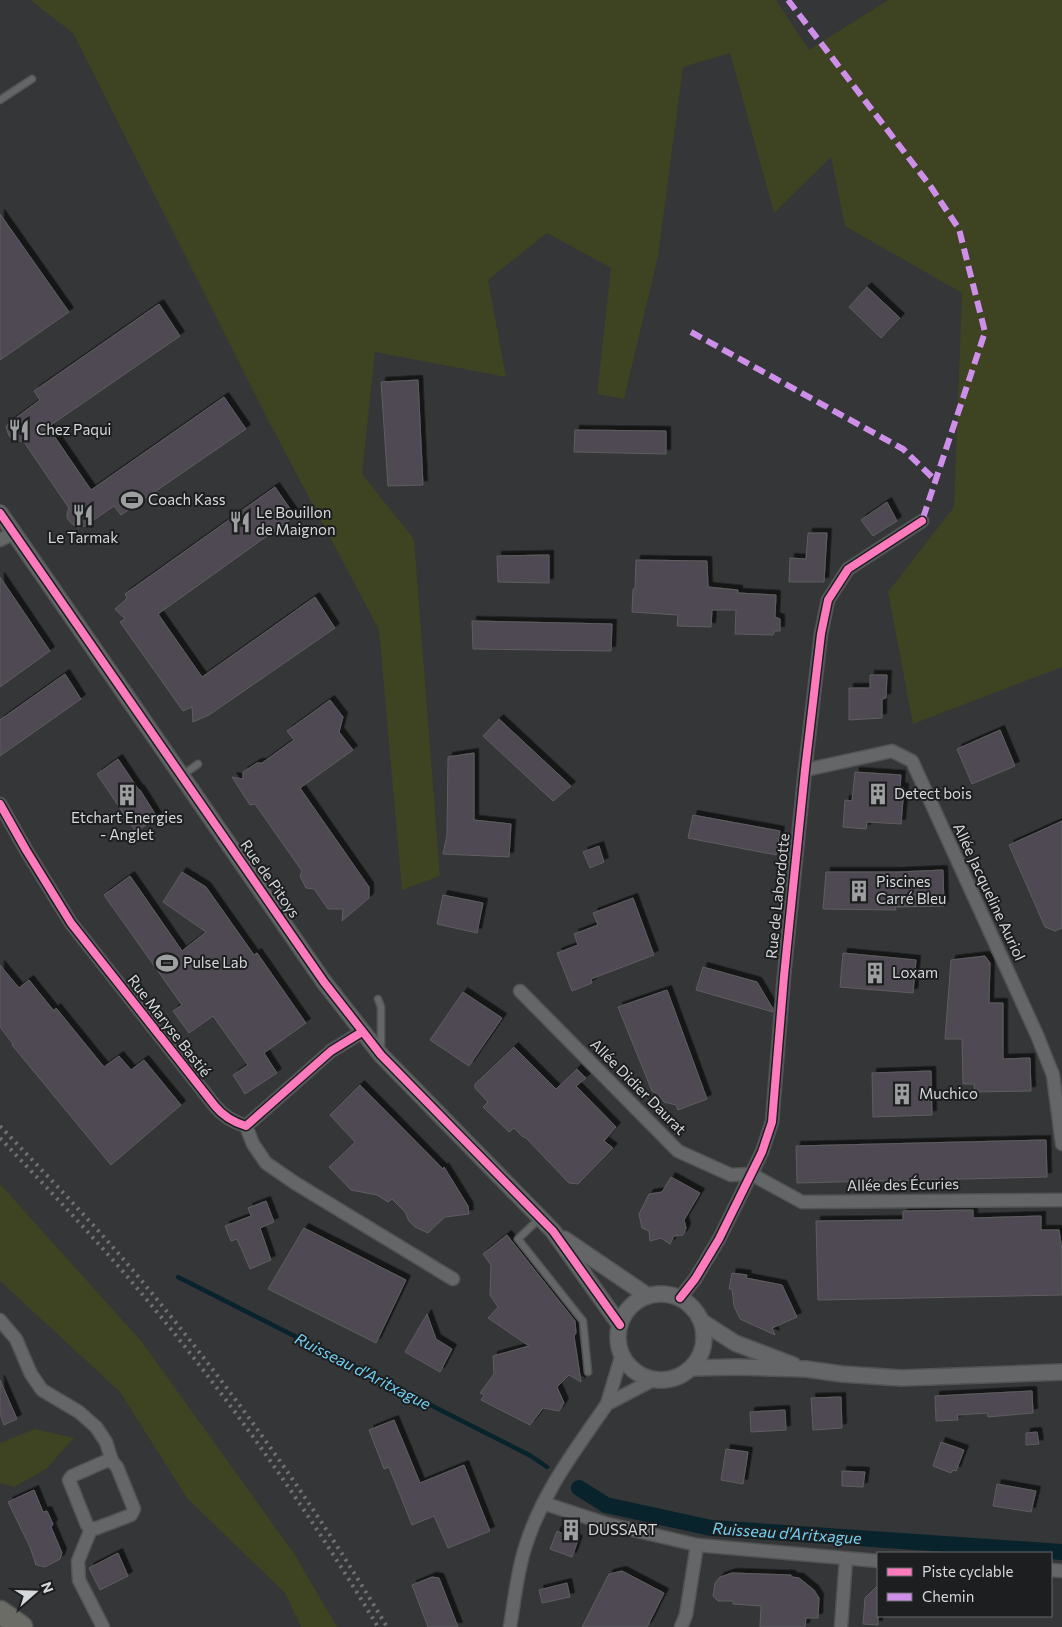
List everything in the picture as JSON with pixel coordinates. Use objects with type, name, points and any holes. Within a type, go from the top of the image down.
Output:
[{"type":"highway","points":[[0,1612],[21,1627]]},
{"type":"street","name":"Rue de Pitoys","points":[[0,513],[324,982],[362,1032],[381,1055],[553,1231]]},
{"type":"street","name":"Rue de Labordotte","points":[[680,1298],[707,1261],[762,1152],[772,1122],[784,976],[805,770],[821,634],[828,600],[848,569],[922,521]]},
{"type":"street","points":[[0,540],[14,533]]},
{"type":"street","name":"Allée Jacqueline Auriol","points":[[805,770],[892,751],[912,761],[1037,1035],[1052,1075],[1062,1144]]},
{"type":"street","name":"Rue Maryse Bastié","points":[[0,804],[71,923],[220,1112],[233,1122],[246,1126]]},
{"type":"street","name":"Allée Didier Daurat","points":[[520,991],[678,1151],[731,1175],[751,1174]]},
{"type":"street","points":[[362,1032],[331,1050],[246,1126],[252,1144],[266,1163],[295,1183],[453,1279]]},
{"type":"street","name":"Allée des Écuries","points":[[751,1174],[802,1202],[1062,1200]]},
{"type":"street","points":[[553,1231],[648,1296]]},
{"type":"street","points":[[553,1231],[620,1326]]},
{"type":"street","points":[[664,1294],[680,1298],[693,1308],[701,1321],[704,1333],[704,1346],[700,1358],[692,1368],[674,1379],[653,1380],[640,1375],[629,1366],[622,1354],[618,1340],[620,1326],[626,1313],[636,1303],[648,1296],[664,1294]]},
{"type":"street","points":[[0,1320],[16,1339],[31,1374],[42,1390],[79,1412],[96,1427],[106,1442],[112,1461],[117,1467],[134,1509],[131,1515],[91,1529]]},
{"type":"street","points":[[701,1321],[735,1343],[806,1369]]},
{"type":"street","points":[[510,1627],[524,1552],[534,1524],[543,1503],[568,1459],[607,1404],[622,1354]]},
{"type":"street","points":[[692,1368],[806,1369],[842,1374],[900,1378],[1062,1372]]},
{"type":"street","points":[[607,1404],[653,1380]]},
{"type":"street","points":[[91,1529],[87,1525],[69,1480],[72,1476],[106,1461],[112,1461]]},
{"type":"street","points":[[543,1503],[604,1523],[696,1545],[846,1560],[877,1561]]},
{"type":"street","points":[[91,1529],[78,1561],[80,1580],[104,1627]]},
{"type":"street","points":[[681,1627],[686,1615],[696,1545]]},
{"type":"street","points":[[841,1627],[846,1560]]},
{"type":"lane","points":[[0,100],[32,78]]},
{"type":"lane","points":[[181,776],[198,764]]},
{"type":"lane","points":[[378,999],[381,1007],[381,1055]]},
{"type":"lane","points":[[540,1218],[518,1238],[583,1321],[588,1372]]},
{"type":"green space","points":[[30,0],[776,0],[809,50],[888,0],[1062,0],[1062,667],[913,724],[888,592],[954,507],[962,293],[845,226],[831,157],[774,213],[730,53],[683,67],[658,256],[624,399],[597,394],[611,268],[547,233],[488,280],[506,377],[375,352],[362,474],[414,539],[440,876],[402,890],[379,630],[268,420],[73,33]]},
{"type":"green space","points":[[0,1184],[142,1342],[295,1555],[337,1627],[301,1627],[285,1593],[187,1498],[120,1392],[0,1281]]},
{"type":"green space","points":[[35,1429],[74,1438],[46,1469],[14,1487],[0,1483],[0,1443]]},
{"type":"building","points":[[0,214],[69,312],[0,360]]},
{"type":"building","points":[[867,287],[900,318],[881,338],[849,307]]},
{"type":"building","points":[[159,304],[180,336],[48,427],[91,490],[224,397],[246,429],[121,515],[114,506],[85,526],[78,528],[67,518],[69,508],[24,442],[14,440],[9,436],[6,427],[40,400],[34,391]]},
{"type":"building","points":[[418,380],[423,485],[388,486],[381,382]]},
{"type":"building","points":[[575,430],[666,431],[666,454],[574,452]]},
{"type":"building","points":[[275,487],[295,516],[158,614],[202,677],[315,597],[335,628],[209,715],[193,722],[192,707],[183,711],[120,622],[125,619],[115,609],[127,598],[125,594]]},
{"type":"building","points":[[887,502],[897,521],[873,536],[861,520]]},
{"type":"building","points":[[808,533],[827,533],[824,582],[789,582],[790,558],[806,559]]},
{"type":"building","points":[[549,555],[549,583],[498,582],[497,556]]},
{"type":"building","points":[[636,560],[707,561],[708,587],[738,590],[738,593],[776,595],[775,617],[780,619],[780,631],[775,631],[773,635],[735,634],[736,610],[712,610],[711,627],[677,626],[678,615],[632,612]]},
{"type":"building","points":[[0,577],[50,651],[0,687]]},
{"type":"building","points":[[472,621],[612,624],[611,651],[473,649]]},
{"type":"building","points":[[65,674],[81,699],[0,756],[0,720]]},
{"type":"building","points":[[870,675],[887,675],[886,698],[882,699],[882,718],[849,720],[849,688],[870,688]]},
{"type":"building","points":[[330,700],[343,717],[339,732],[353,750],[300,788],[369,887],[369,898],[342,921],[343,909],[328,909],[314,889],[306,888],[300,876],[302,871],[255,804],[250,805],[232,777],[243,779],[243,772],[257,763],[262,763],[294,740],[287,731]]},
{"type":"building","points":[[499,719],[571,786],[553,801],[483,736]]},
{"type":"building","points":[[1000,730],[1015,766],[972,784],[957,749]]},
{"type":"building","points":[[474,753],[474,820],[511,824],[509,857],[443,854],[447,835],[448,757]]},
{"type":"building","name":"Etchart Energies - Anglet","points":[[118,759],[157,817],[136,832],[97,774]]},
{"type":"building","name":"Detect bois","points":[[855,772],[901,775],[900,787],[904,788],[901,824],[867,822],[866,829],[843,827],[845,800],[852,801]]},
{"type":"building","points":[[693,815],[780,831],[776,855],[688,838]]},
{"type":"building","points":[[1062,821],[1062,928],[1055,931],[1045,927],[1009,845]]},
{"type":"building","points":[[599,846],[604,862],[590,868],[583,852]]},
{"type":"building","points":[[943,870],[944,906],[895,907],[896,910],[823,909],[826,872]]},
{"type":"building","points":[[182,872],[206,887],[254,955],[257,953],[306,1023],[264,1053],[277,1073],[245,1094],[233,1075],[248,1065],[213,1016],[189,1033],[173,1011],[182,1005],[104,895],[130,876],[182,951],[206,932],[163,902]]},
{"type":"building","points":[[443,895],[483,903],[477,933],[437,924]]},
{"type":"building","points":[[633,898],[654,955],[591,979],[592,983],[572,991],[557,953],[578,945],[574,934],[598,925],[593,913]]},
{"type":"building","name":"Loxam","points":[[843,953],[916,960],[913,993],[840,987]]},
{"type":"building","points":[[985,956],[990,963],[989,1003],[1003,1003],[1003,1059],[1030,1058],[1031,1091],[975,1092],[974,1084],[963,1084],[962,1039],[945,1039],[951,960]]},
{"type":"building","points":[[0,965],[19,988],[29,980],[54,1011],[56,1008],[104,1067],[119,1056],[131,1070],[144,1060],[181,1105],[111,1165],[12,1045],[0,1027]]},
{"type":"building","points":[[703,967],[757,982],[773,1012],[696,990]]},
{"type":"building","points":[[667,990],[707,1099],[678,1110],[676,1105],[664,1102],[658,1094],[652,1091],[618,1007]]},
{"type":"building","points":[[463,992],[502,1018],[469,1066],[430,1040]]},
{"type":"building","points":[[514,1047],[556,1089],[577,1069],[586,1078],[576,1086],[616,1127],[604,1141],[613,1148],[578,1184],[569,1183],[525,1137],[514,1128],[509,1132],[483,1107],[488,1102],[475,1088],[475,1084]]},
{"type":"building","name":"Muchico","points":[[931,1071],[932,1115],[873,1117],[872,1073]]},
{"type":"building","points":[[360,1085],[443,1169],[444,1167],[468,1206],[469,1214],[445,1217],[428,1233],[415,1227],[409,1221],[405,1212],[392,1199],[388,1202],[377,1195],[351,1190],[329,1167],[355,1142],[330,1115]]},
{"type":"building","points":[[1046,1140],[1047,1177],[797,1183],[796,1146]]},
{"type":"building","points":[[671,1177],[700,1193],[684,1220],[686,1228],[683,1235],[674,1236],[670,1244],[661,1238],[650,1241],[649,1231],[642,1228],[639,1214],[649,1194],[662,1192]]},
{"type":"building","points":[[266,1201],[274,1222],[260,1228],[271,1260],[250,1269],[237,1239],[231,1241],[225,1226],[251,1216],[248,1208]]},
{"type":"building","points":[[973,1210],[973,1218],[1041,1216],[1041,1230],[1059,1230],[1062,1250],[1062,1295],[818,1300],[816,1221],[903,1220],[903,1211]]},
{"type":"building","points":[[304,1228],[406,1280],[376,1343],[268,1289]]},
{"type":"building","points":[[507,1235],[575,1321],[576,1333],[574,1336],[581,1382],[569,1375],[557,1387],[564,1403],[559,1411],[543,1408],[530,1425],[481,1400],[484,1395],[480,1393],[494,1374],[493,1356],[529,1346],[488,1318],[498,1307],[490,1295],[491,1265],[483,1254]]},
{"type":"building","points":[[732,1273],[747,1275],[746,1278],[782,1285],[797,1317],[772,1328],[775,1335],[740,1319],[734,1306],[732,1289],[729,1289]]},
{"type":"building","points":[[427,1314],[436,1339],[452,1349],[440,1372],[405,1352]]},
{"type":"building","points":[[0,1380],[17,1419],[4,1425],[0,1414]]},
{"type":"building","points":[[1032,1391],[1033,1413],[988,1417],[987,1413],[957,1415],[958,1420],[936,1421],[935,1396]]},
{"type":"building","points":[[841,1397],[842,1428],[813,1430],[811,1398]]},
{"type":"building","points":[[785,1410],[786,1430],[751,1432],[750,1412]]},
{"type":"building","points":[[394,1420],[420,1483],[464,1465],[490,1531],[448,1548],[434,1516],[412,1525],[389,1467],[384,1469],[369,1430]]},
{"type":"building","points":[[1037,1432],[1039,1444],[1026,1445],[1026,1433]]},
{"type":"building","points":[[941,1442],[964,1450],[956,1471],[953,1470],[951,1473],[933,1466]]},
{"type":"building","points":[[726,1449],[748,1452],[743,1484],[721,1480]]},
{"type":"building","points":[[842,1471],[865,1472],[863,1487],[842,1486]]},
{"type":"building","points":[[997,1484],[1036,1491],[1031,1512],[993,1506]]},
{"type":"building","points":[[34,1490],[43,1512],[47,1511],[53,1524],[51,1527],[62,1553],[60,1559],[45,1567],[36,1565],[30,1547],[8,1502]]},
{"type":"building","points":[[557,1531],[578,1540],[572,1557],[550,1549]]},
{"type":"building","points":[[118,1553],[128,1576],[100,1590],[89,1568]]},
{"type":"building","points":[[622,1571],[664,1593],[647,1627],[582,1627],[609,1574]]},
{"type":"building","points":[[732,1573],[791,1575],[792,1577],[799,1578],[814,1590],[819,1598],[818,1618],[806,1618],[805,1627],[760,1627],[761,1606],[733,1604],[733,1601],[718,1601],[713,1596],[715,1583],[720,1577]]},
{"type":"building","points":[[432,1577],[439,1578],[458,1627],[428,1627],[412,1585]]},
{"type":"building","points":[[567,1583],[570,1597],[542,1603],[539,1590]]},
{"type":"building","points":[[877,1586],[878,1625],[863,1624],[865,1598]]},
{"type":"waterway","name":"Ruisseau d'Aritxague","points":[[178,1277],[531,1456],[547,1467]]},
{"type":"waterway","name":"Ruisseau d'Aritxague","points":[[579,1488],[606,1505],[711,1528],[1062,1552]]},
{"type":"railway","points":[[0,1126],[114,1248],[183,1331],[275,1454],[333,1540],[387,1627]]},
{"type":"railway","points":[[0,1138],[125,1274],[206,1374],[296,1498],[378,1627]]},
{"type":"marked path","points":[[788,0],[931,187],[959,229],[985,332],[922,521]]},
{"type":"marked path","points":[[691,332],[903,449],[935,480]]},
{"type":"cycle path","points":[[0,513],[324,982],[381,1055],[553,1231],[620,1325]]},
{"type":"cycle path","points":[[680,1298],[695,1279],[719,1239],[762,1152],[772,1122],[784,976],[805,770],[821,634],[828,600],[848,569],[922,521]]},
{"type":"cycle path","points":[[0,804],[71,923],[221,1113],[246,1126],[331,1051],[362,1032]]},
{"type":"place","name":"Chez Paqui","points":[[19,430]]},
{"type":"place","name":"Coach Kass","points":[[132,500]]},
{"type":"place","name":"Le Tarmak","points":[[83,515]]},
{"type":"place","name":"Le Bouillon de Maignon","points":[[240,522]]},
{"type":"place","name":"Detect bois","points":[[878,794]]},
{"type":"place","name":"Etchart Energies - Anglet","points":[[127,795]]},
{"type":"place","name":"Piscines Carré Bleu","points":[[859,891]]},
{"type":"place","name":"Pulse Lab","points":[[167,963]]},
{"type":"place","name":"Loxam","points":[[875,973]]},
{"type":"place","name":"Muchico","points":[[902,1094]]},
{"type":"place","name":"DUSSART","points":[[571,1530]]}]
